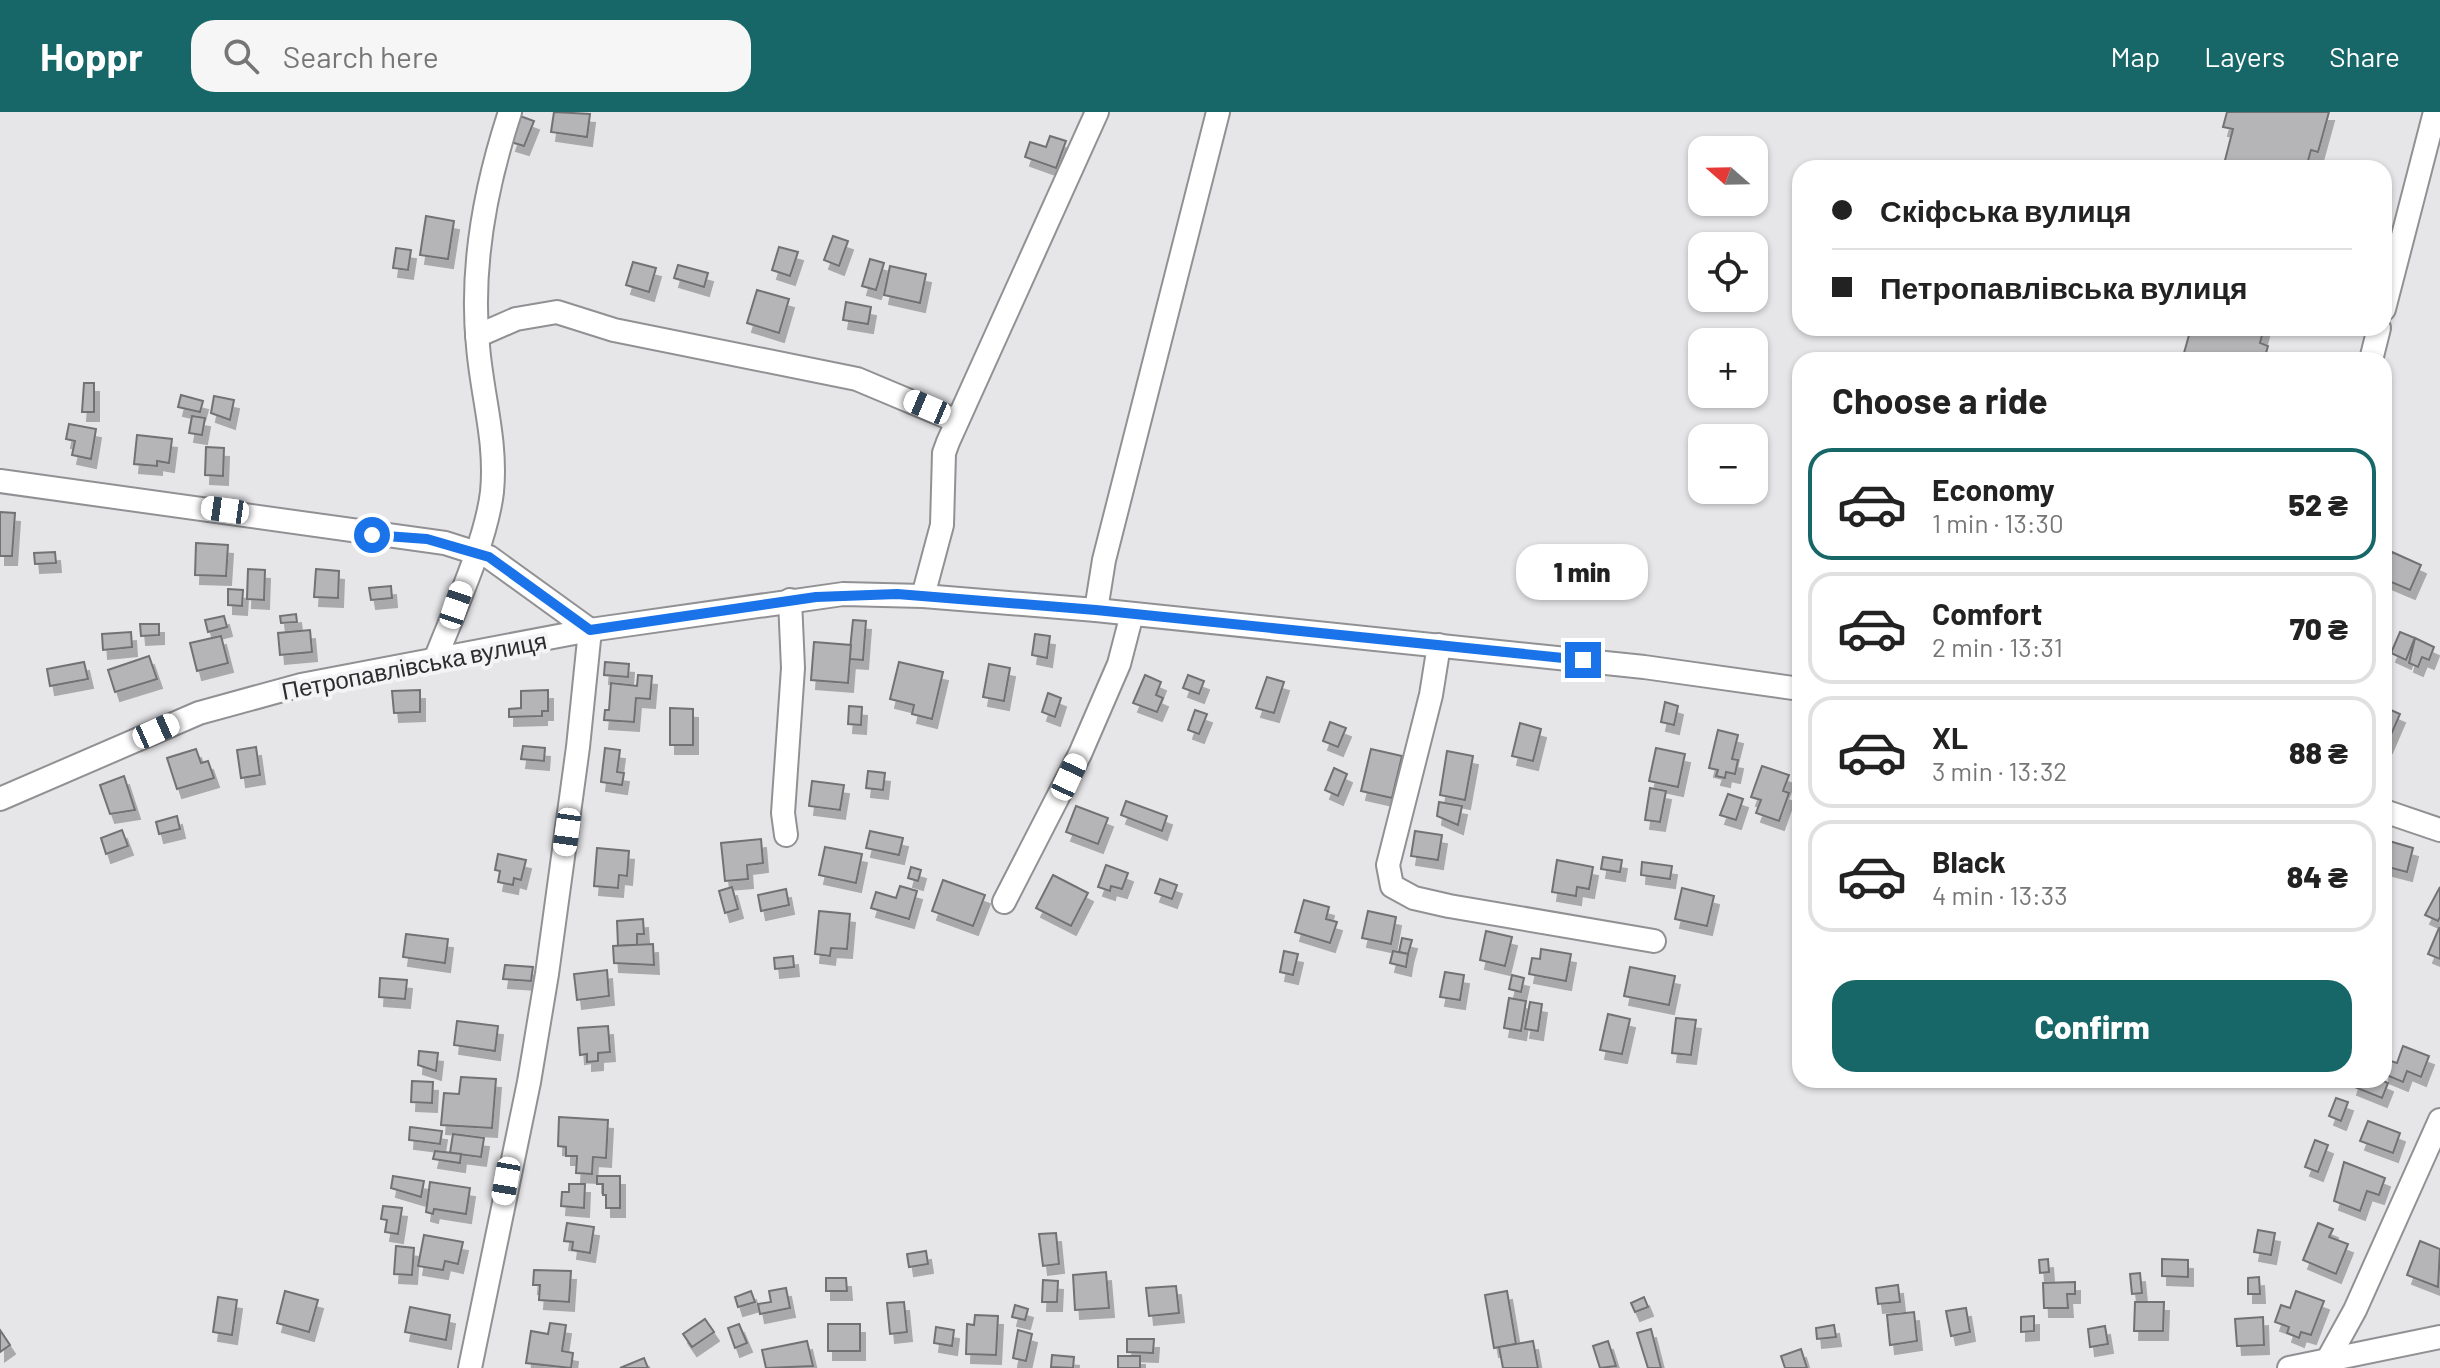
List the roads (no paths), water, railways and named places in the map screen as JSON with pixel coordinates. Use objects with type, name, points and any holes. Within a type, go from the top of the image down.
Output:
[{"type":"street","points":[[435,660],[488,514],[494,468],[477,336],[478,258],[490,183],[510,112]]},
{"type":"street","points":[[923,596],[942,525],[944,453],[1097,112]]},
{"type":"street","points":[[1096,610],[1104,560],[1218,112]]},
{"type":"street","points":[[2392,278],[2435,112]]},
{"type":"street","points":[[477,336],[516,319],[557,312],[614,330],[857,379],[957,421]]},
{"type":"street","points":[[0,481],[211,508],[372,535],[419,538],[475,551],[489,557],[590,630],[580,732],[545,988],[470,1368]]},
{"type":"street","name":"Петропавлівська вулиця","points":[[0,799],[217,707],[301,685],[590,630],[843,594],[923,596],[1096,610],[1644,667],[1792,688]]},
{"type":"street","points":[[786,835],[783,813],[793,668],[790,600]]},
{"type":"street","points":[[1004,902],[1080,754],[1119,664],[1132,614]]},
{"type":"street","points":[[1439,645],[1431,695],[1388,865],[1392,886],[1414,898],[1449,906],[1654,941]]},
{"type":"street","points":[[2392,814],[2440,830]]},
{"type":"street","points":[[2326,1364],[2440,1120]]},
{"type":"street","points":[[2289,1368],[2326,1364],[2440,1337]]}]
